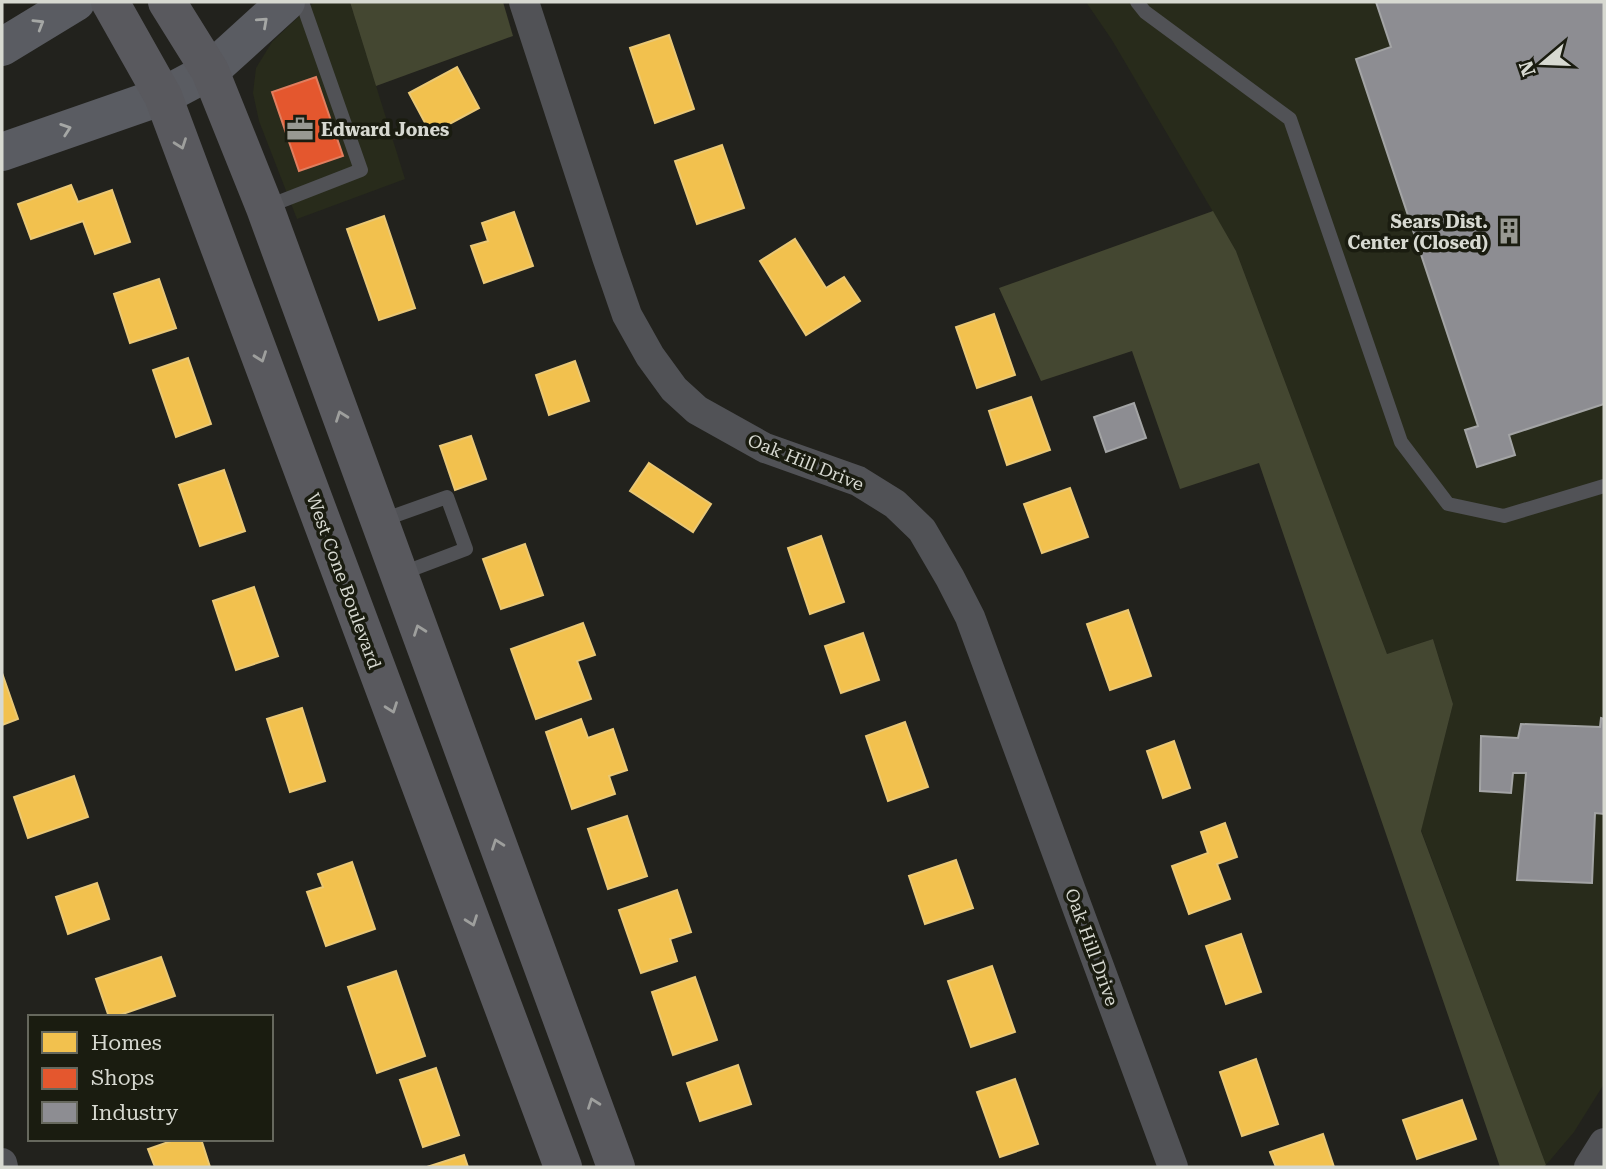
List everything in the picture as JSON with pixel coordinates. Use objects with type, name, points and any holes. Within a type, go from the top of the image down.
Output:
[{"type":"main road","points":[[2,47],[76,2]]},
{"type":"main road","points":[[2,152],[163,96],[210,71],[286,2]]},
{"type":"main road","name":"West Cone Boulevard","points":[[115,9],[163,96],[564,1167]]},
{"type":"main road","points":[[173,11],[210,71],[265,208],[616,1167]]},
{"type":"street","name":"Oak Hill Drive","points":[[524,2],[627,315],[650,356],[674,389],[697,410],[755,443],[858,481],[895,504],[922,530],[950,578],[970,617],[1173,1167]]},
{"type":"street","points":[[1589,1167],[1604,1143]]},
{"type":"lane","points":[[265,208],[361,170],[302,2]]},
{"type":"lane","points":[[1143,5],[1290,119],[1401,442],[1448,504],[1504,516],[1604,486]]},
{"type":"lane","points":[[379,521],[447,497],[466,549],[398,574]]},
{"type":"shaded area","points":[[314,2],[350,2],[405,179],[297,219],[259,121],[253,93],[256,68],[272,42]]},
{"type":"shaded area","points":[[350,2],[503,2],[513,36],[376,86]]},
{"type":"shaded area","points":[[1086,2],[1604,2],[1604,1084],[1574,1132],[1546,1165],[1421,830],[1453,704],[1433,639],[1387,654],[1236,251],[1112,40]]},
{"type":"shaded area","points":[[1213,211],[1236,251],[1387,654],[1433,639],[1453,704],[1421,831],[1546,1165],[1543,1167],[1500,1167],[1259,463],[1180,489],[1132,351],[1041,381],[999,288]]},
{"type":"building: Homes","points":[[669,35],[694,109],[655,123],[630,48]]},
{"type":"building: Homes","points":[[457,67],[479,108],[431,134],[409,93]]},
{"type":"building: Homes","points":[[722,145],[744,208],[697,224],[675,161]]},
{"type":"building: Homes","points":[[71,185],[78,202],[112,190],[130,242],[95,254],[83,221],[31,239],[18,204]]},
{"type":"building: Homes","points":[[514,212],[533,266],[484,283],[471,246],[488,241],[482,223]]},
{"type":"building: Homes","points":[[384,216],[415,308],[379,320],[347,229]]},
{"type":"building: Homes","points":[[795,239],[826,288],[844,277],[860,301],[806,335],[760,261]]},
{"type":"building: Homes","points":[[159,279],[176,328],[130,343],[114,294]]},
{"type":"building: Homes","points":[[994,314],[1015,375],[977,388],[956,327]]},
{"type":"building: Homes","points":[[188,358],[211,424],[176,437],[153,370]]},
{"type":"building: Homes","points":[[575,361],[589,401],[549,415],[536,375]]},
{"type":"building: Homes","points":[[1031,397],[1050,450],[1007,465],[989,411]]},
{"type":"building: Homes","points":[[471,436],[486,479],[455,490],[440,446]]},
{"type":"building: Homes","points":[[649,463],[711,504],[693,532],[630,491]]},
{"type":"building: Homes","points":[[224,470],[245,531],[200,546],[179,485]]},
{"type":"building: Homes","points":[[1070,488],[1088,537],[1042,553],[1024,504]]},
{"type":"building: Homes","points":[[821,536],[844,602],[810,614],[788,548]]},
{"type":"building: Homes","points":[[525,544],[543,595],[501,609],[483,559]]},
{"type":"building: Homes","points":[[254,587],[278,656],[236,670],[213,601]]},
{"type":"building: Homes","points":[[1128,610],[1151,676],[1110,690],[1087,624]]},
{"type":"building: Homes","points":[[583,623],[595,655],[577,661],[591,699],[536,719],[511,649]]},
{"type":"building: Homes","points":[[863,633],[879,680],[841,693],[825,646]]},
{"type":"building: Homes","points":[[2,673],[18,719],[2,725]]},
{"type":"building: Homes","points":[[302,708],[325,781],[290,792],[267,719]]},
{"type":"building: Homes","points":[[581,719],[588,738],[613,729],[627,770],[609,776],[615,794],[572,809],[546,732]]},
{"type":"building: Homes","points":[[905,722],[928,787],[888,801],[866,736]]},
{"type":"building: Homes","points":[[1174,741],[1190,788],[1163,798],[1147,751]]},
{"type":"building: Homes","points":[[74,776],[88,817],[28,838],[14,797]]},
{"type":"building: Homes","points":[[627,816],[647,876],[608,889],[588,829]]},
{"type":"building: Homes","points":[[1225,823],[1237,857],[1217,864],[1230,899],[1189,914],[1172,866],[1208,853],[1201,832]]},
{"type":"building: Homes","points":[[956,860],[973,908],[925,924],[909,876]]},
{"type":"building: Homes","points":[[352,862],[375,929],[326,946],[307,892],[323,887],[318,874]]},
{"type":"building: Homes","points":[[97,883],[109,919],[68,934],[56,897]]},
{"type":"building: Homes","points":[[677,890],[691,932],[670,939],[677,961],[641,973],[619,910]]},
{"type":"building: Homes","points":[[1241,934],[1261,992],[1226,1004],[1206,946]]},
{"type":"building: Homes","points":[[161,957],[175,996],[120,1015],[108,1015],[96,979]]},
{"type":"building: Homes","points":[[992,966],[1015,1032],[971,1047],[948,981]]},
{"type":"building: Homes","points":[[396,971],[425,1056],[377,1073],[348,987]]},
{"type":"building: Homes","points":[[695,977],[717,1040],[673,1055],[652,992]]},
{"type":"building: Homes","points":[[1256,1059],[1278,1124],[1242,1136],[1220,1072]]},
{"type":"building: Homes","points":[[738,1065],[751,1104],[700,1121],[687,1083]]},
{"type":"building: Homes","points":[[436,1068],[459,1135],[423,1147],[400,1080]]},
{"type":"building: Homes","points":[[1015,1079],[1038,1144],[1000,1157],[977,1092]]},
{"type":"building: Homes","points":[[1462,1100],[1476,1139],[1417,1159],[1403,1120]]},
{"type":"building: Homes","points":[[1323,1134],[1334,1167],[1276,1167],[1270,1152]]},
{"type":"building: Homes","points":[[171,1141],[202,1141],[210,1167],[155,1167],[148,1149]]},
{"type":"building: Homes","points":[[464,1155],[468,1167],[427,1167]]},
{"type":"building: Shops","points":[[316,77],[343,156],[299,171],[272,92]]},
{"type":"building: Industry","name":"Sears Dist. Center (Closed)","points":[[1376,2],[1604,2],[1604,404],[1509,435],[1515,455],[1477,467],[1465,430],[1478,426],[1356,59],[1391,47]]},
{"type":"building: Industry","points":[[1134,403],[1146,438],[1106,452],[1094,417]]},
{"type":"building: Industry","points":[[1601,718],[1604,719],[1604,814],[1595,813],[1592,883],[1517,880],[1526,773],[1513,773],[1511,793],[1480,791],[1481,736],[1518,738],[1521,724],[1600,727]]},
{"type":"place","name":"Edward Jones","points":[[300,129]]},
{"type":"place","name":"Sears Dist. Center (Closed)","points":[[1509,231]]}]
